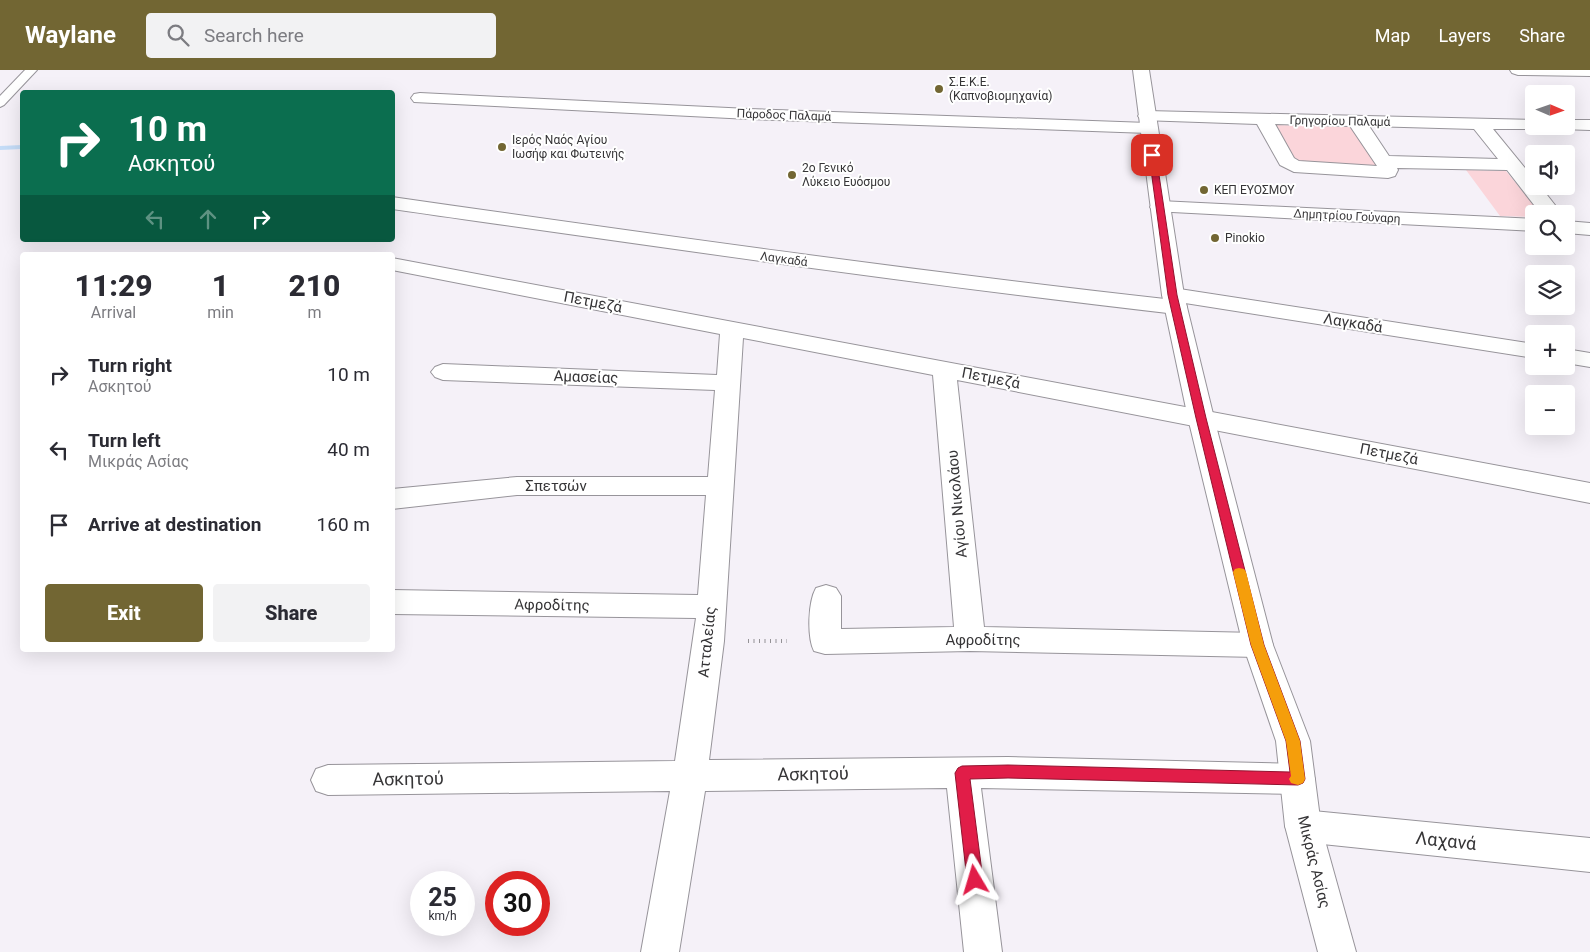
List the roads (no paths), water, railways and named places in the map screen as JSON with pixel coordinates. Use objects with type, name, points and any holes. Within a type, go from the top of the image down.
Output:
[{"type":"street","name":"Μικράς Ασίας","points":[[1140,70],[1174,301],[1201,418],[1258,645],[1293,741],[1303,826],[1337,952]]},
{"type":"street","points":[[1518,70],[1590,72]]},
{"type":"street","name":"Πάροδος Παλαμά","points":[[420,98],[749,114],[1148,122]]},
{"type":"street","name":"Γρηγορίου Παλαμά","points":[[1148,122],[1263,119],[1525,125]]},
{"type":"street","points":[[1263,119],[1286,161],[1297,167],[1386,172],[1389,170],[1386,162],[1356,121]]},
{"type":"street","points":[[1480,124],[1545,205]]},
{"type":"street","points":[[1575,125],[1590,126]]},
{"type":"street","points":[[1386,162],[1513,165]]},
{"type":"street","name":"Λαγκαδά","points":[[395,202],[900,275],[1024,291],[1174,301],[1525,350]]},
{"type":"street","name":"Δημητρίου Γούναρη","points":[[1160,207],[1525,225]]},
{"type":"street","points":[[1575,228],[1590,229]]},
{"type":"street","name":"Πετμεζά","points":[[395,265],[1201,418],[1589,496]]},
{"type":"street","name":"Ατταλείας","points":[[660,952],[690,775],[709,641],[732,329]]},
{"type":"street","points":[[1575,358],[1590,360]]},
{"type":"street","name":"Αγίου Νικολάου","points":[[944,369],[970,639]]},
{"type":"street","name":"Αμασείας","points":[[443,372],[729,383]]},
{"type":"street","name":"Σπετσών","points":[[395,499],[517,486],[720,486]]},
{"type":"street","name":"Αφροδίτης","points":[[826,596],[825,642],[970,639],[1258,645]]},
{"type":"street","name":"Αφροδίτης","points":[[395,602],[711,607]]},
{"type":"street","name":"Ασκητού","points":[[328,780],[1008,772],[1298,779]]},
{"type":"street","points":[[962,773],[983,952]]},
{"type":"street","name":"Λαχανά","points":[[1303,826],[1590,855]]},
{"type":"lane","points":[[0,103],[31,70]]},
{"type":"waterway","points":[[0,148],[20,147]]},
{"type":"place","name":"Σ.Ε.Κ.Ε. (Καπνοβιομηχανία)","points":[[939,89]]},
{"type":"place","name":"Ιερός Ναός Αγίου Ιωσήφ και Φωτεινής","points":[[502,147]]},
{"type":"place","name":"2ο Γενικό Λύκειο Ευόσμου","points":[[792,175]]},
{"type":"place","name":"ΚΕΠ ΕΥΟΣΜΟΥ","points":[[1204,190]]},
{"type":"place","name":"Pinokio","points":[[1215,238]]}]
